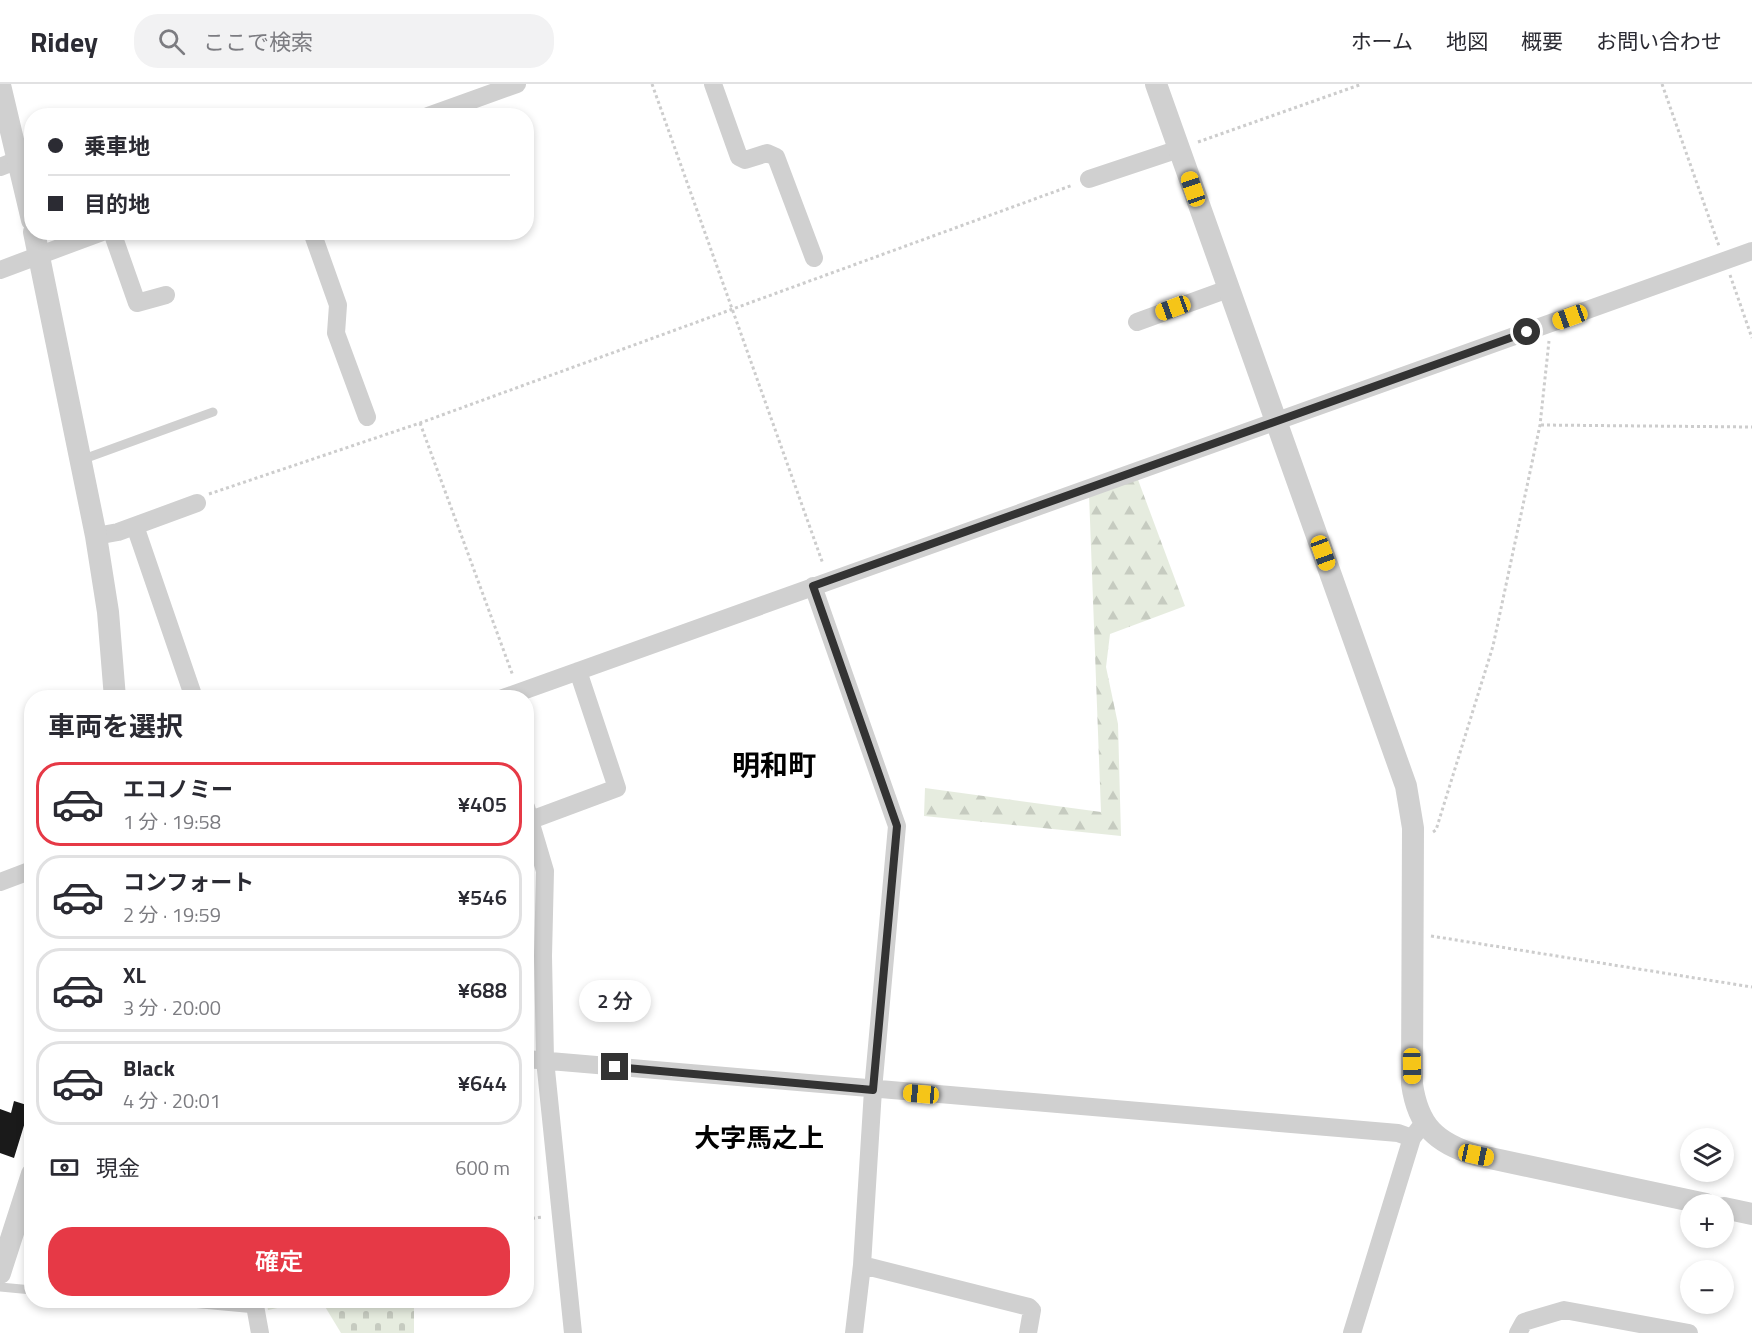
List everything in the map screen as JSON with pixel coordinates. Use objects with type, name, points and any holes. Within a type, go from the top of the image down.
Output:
[{"type":"street","points":[[450,108],[517,84]]},
{"type":"street","points":[[713,84],[739,158],[745,160],[767,153],[776,157],[814,258]]},
{"type":"street","points":[[1156,84],[1406,786],[1411,807],[1414,934],[1412,1084],[1418,1110],[1418,1130],[1352,1333]]},
{"type":"street","points":[[0,85],[9,164],[24,201]]},
{"type":"street","points":[[1089,179],[1179,148]]},
{"type":"street","points":[[36,240],[96,536],[108,612],[114,690]]},
{"type":"street","points":[[0,270],[80,240]]},
{"type":"street","points":[[115,240],[137,303],[166,295]]},
{"type":"street","points":[[315,240],[338,305],[336,333],[368,417]]},
{"type":"street","points":[[525,690],[1752,251]]},
{"type":"street","points":[[1137,322],[1228,288]]},
{"type":"street","points":[[96,536],[118,532],[197,503]]},
{"type":"street","points":[[135,526],[191,690]]},
{"type":"street","points":[[821,583],[897,826],[873,1090],[862,1265],[854,1333]]},
{"type":"street","points":[[534,813],[617,788],[578,671]]},
{"type":"street","points":[[534,832],[545,871],[543,956],[545,1060],[573,1333]]},
{"type":"street","points":[[0,882],[24,873]]},
{"type":"street","points":[[534,1059],[1398,1133],[1418,1130],[1433,1134],[1461,1151],[1476,1155],[1680,1198]]},
{"type":"street","points":[[0,1273],[24,1199]]},
{"type":"street","points":[[1734,1210],[1752,1214]]},
{"type":"street","points":[[862,1265],[1029,1307],[1032,1310],[1028,1333]]},
{"type":"street","points":[[256,1308],[260,1333]]},
{"type":"street","points":[[1518,1333],[1524,1322],[1564,1310],[1689,1333]]},
{"type":"lane","points":[[81,460],[213,412]]},
{"type":"lane","points":[[0,1287],[24,1289]]},
{"type":"path","points":[[652,84],[733,308],[821,583]]},
{"type":"path","points":[[1179,148],[1362,84]]},
{"type":"path","points":[[1662,84],[1752,338]]},
{"type":"path","points":[[197,503],[199,498],[420,423],[1089,179]]},
{"type":"path","points":[[1413,844],[1436,830],[1490,657],[1540,425],[1549,337],[1548,325]]},
{"type":"path","points":[[420,423],[509,690]]},
{"type":"path","points":[[1540,425],[1752,427]]},
{"type":"path","points":[[1414,934],[1752,987]]},
{"type":"green space","points":[[1137,477],[1185,606],[1110,634],[1106,667],[1118,724],[1121,836],[924,816],[925,788],[1101,812],[1089,494]]},
{"type":"green space","points":[[326,1308],[414,1308],[414,1333],[341,1333]]},
{"type":"building","points":[[14,1101],[24,1104],[24,1126],[14,1158],[0,1153],[0,1109],[11,1113]]},
{"type":"district","name":"明和町","points":[[774,765]]},
{"type":"district","name":"大字馬之上","points":[[759,1138]]},
{"type":"route","points":[[615,1067],[873,1090],[897,826],[813,586],[1527,332]]}]
